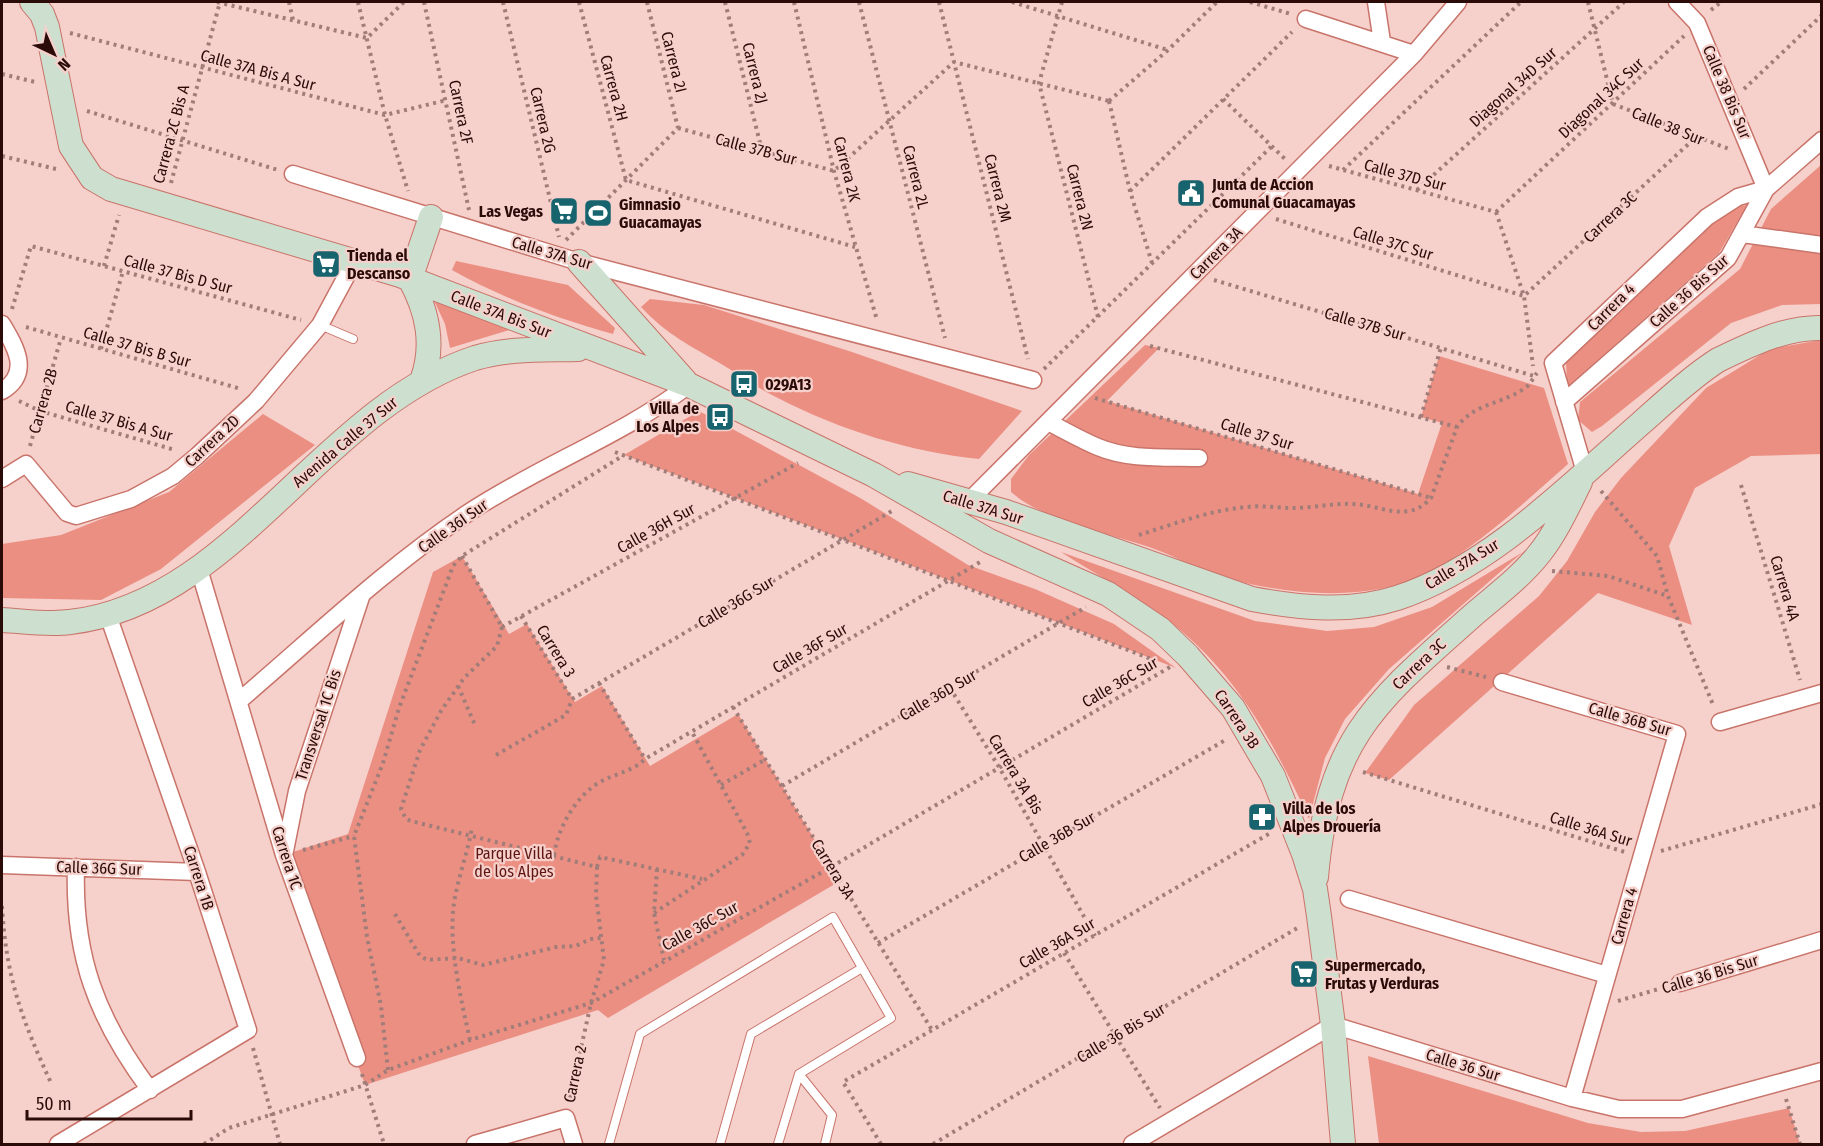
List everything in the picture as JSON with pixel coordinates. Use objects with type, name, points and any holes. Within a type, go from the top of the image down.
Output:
[{"type":"main road","points":[[37,3],[47,27],[71,146],[92,178],[111,189],[356,260],[410,279]]},
{"type":"main road","points":[[422,381],[430,342],[424,312],[410,279],[423,214]]},
{"type":"main road","points":[[579,262],[689,385]]},
{"type":"main road","name":"Calle 37A Bis Sur","points":[[410,279],[592,349]]},
{"type":"main road","name":"Calle 37A Sur","points":[[874,475],[969,501],[1252,599],[1292,606],[1360,605],[1395,598],[1432,584],[1492,548],[1591,480],[1692,379],[1718,360],[1781,334],[1821,328]]},
{"type":"main road","name":"Avenida Calle 37 Sur","points":[[2,620],[68,623],[108,615],[150,598],[198,569],[379,410],[422,381],[474,359],[504,351],[592,349],[689,385],[874,475]]},
{"type":"main road","name":"Carrera 3B","points":[[874,475],[989,541],[1108,594],[1160,629],[1216,687],[1245,728],[1277,785],[1315,889],[1333,1025],[1343,1144]]},
{"type":"main road","name":"Carrera 3C","points":[[1315,889],[1325,809],[1352,740],[1386,695],[1534,560],[1591,480]]},
{"type":"street","points":[[1376,2],[1382,42]]},
{"type":"street","name":"Carrera 3A","points":[[969,501],[1414,54],[1458,2]]},
{"type":"street","name":"Calle 38 Bis Sur","points":[[1677,2],[1697,23],[1732,102],[1766,189]]},
{"type":"street","points":[[1306,19],[1414,54]]},
{"type":"street","name":"Calle 36 Bis Sur","points":[[1564,402],[1728,258],[1766,189],[1821,140]]},
{"type":"street","name":"Calle 37A Sur","points":[[293,174],[579,262],[1033,380]]},
{"type":"street","name":"Carrera 4","points":[[1553,363],[1707,217],[1738,196],[1766,189]]},
{"type":"street","points":[[1742,234],[1821,245]]},
{"type":"street","name":"Carrera 2D","points":[[26,464],[67,513],[76,516],[131,499],[173,476],[260,395],[320,325],[356,260]]},
{"type":"street","name":"Carrera 2B","points":[[5,325],[17,350],[20,365],[15,380],[6,394]]},
{"type":"street","points":[[1553,363],[1591,480]]},
{"type":"street","name":"Calle 36I Sur","points":[[239,701],[425,543],[469,512],[638,420],[689,385]]},
{"type":"street","points":[[1048,422],[1098,447],[1119,453],[1139,457],[1199,458]]},
{"type":"street","points":[[2,479],[26,464]]},
{"type":"street","name":"Carrera 1C","points":[[198,569],[284,855],[357,1058]]},
{"type":"street","name":"Transversal 1C Bis","points":[[284,855],[297,791],[361,597]]},
{"type":"street","name":"Carrera 1B","points":[[108,615],[197,872],[248,1030]]},
{"type":"street","name":"Calle 36B Sur","points":[[1502,682],[1677,734]]},
{"type":"street","points":[[1720,722],[1814,695]]},
{"type":"street","name":"Carrera 4","points":[[1572,1098],[1677,734]]},
{"type":"street","name":"Calle 36G Sur","points":[[2,865],[197,872]]},
{"type":"street","points":[[76,867],[76,918],[80,945],[94,995],[117,1042],[150,1090]]},
{"type":"street","points":[[1348,899],[1607,975]]},
{"type":"street","name":"Calle 36 Bis Sur","points":[[1680,982],[1821,940]]},
{"type":"street","points":[[1132,1144],[1333,1025]]},
{"type":"street","name":"Calle 36 Sur","points":[[1333,1025],[1572,1098],[1619,1109],[1683,1109],[1821,1071]]},
{"type":"street","points":[[58,1144],[248,1030]]},
{"type":"street","points":[[475,1144],[566,1118]]},
{"type":"street","name":"Carrera 2","points":[[566,1118],[574,1144]]},
{"type":"lane","points":[[320,325],[353,339]]},
{"type":"lane","points":[[609,1144],[640,1034],[833,917],[891,1018],[799,1074],[778,1144]]},
{"type":"lane","points":[[720,1144],[751,1034],[862,968]]},
{"type":"lane","points":[[799,1074],[832,1115],[825,1144]]},
{"type":"path","points":[[219,2],[367,38]]},
{"type":"path","name":"Carrera 2C Bis A","points":[[165,204],[219,2]]},
{"type":"path","points":[[289,2],[293,20]]},
{"type":"path","points":[[358,2],[385,115],[423,214]]},
{"type":"path","points":[[367,38],[404,2]]},
{"type":"path","name":"Carrera 2F","points":[[424,2],[470,213],[467,228]]},
{"type":"path","name":"Carrera 2G","points":[[503,2],[561,245],[626,180]]},
{"type":"path","name":"Carrera 2H","points":[[579,2],[626,180]]},
{"type":"path","name":"Carrera 2I","points":[[647,2],[678,128]]},
{"type":"path","name":"Carrera 2J","points":[[725,2],[762,151]]},
{"type":"path","name":"Carrera 2K","points":[[794,2],[834,171],[883,341]]},
{"type":"path","name":"Carrera 2L","points":[[859,2],[950,358]]},
{"type":"path","name":"Carrera 2M","points":[[939,2],[1033,380]]},
{"type":"path","points":[[1012,2],[1168,50]]},
{"type":"path","points":[[1039,83],[1062,2]]},
{"type":"path","points":[[1109,101],[1168,50],[1217,2]]},
{"type":"path","points":[[1130,191],[1306,19],[1250,2]]},
{"type":"path","points":[[1343,170],[1521,2]]},
{"type":"path","name":"Calle 38 Sur","points":[[1588,2],[1613,104],[1755,159]]},
{"type":"path","name":"Diagonal 34D Sur","points":[[1417,190],[1624,2]]},
{"type":"path","name":"Diagonal 34C Sur","points":[[1496,212],[1720,2]]},
{"type":"path","points":[[1732,102],[1821,15]]},
{"type":"path","name":"Calle 37A Bis A Sur","points":[[63,31],[385,115],[447,100]]},
{"type":"path","points":[[834,171],[954,62],[1109,101]]},
{"type":"path","points":[[2,74],[59,87]]},
{"type":"path","name":"Carrera 2N","points":[[1039,83],[1098,316]]},
{"type":"path","points":[[1223,99],[1272,146],[1303,165]]},
{"type":"path","points":[[1109,101],[1130,191],[1152,263]]},
{"type":"path","points":[[76,107],[293,174]]},
{"type":"path","points":[[678,128],[626,180],[855,247]]},
{"type":"path","name":"Calle 37B Sur","points":[[678,128],[834,171]]},
{"type":"path","name":"Carrera 3C","points":[[1524,296],[1696,137]]},
{"type":"path","points":[[1033,380],[1272,146]]},
{"type":"path","points":[[2,156],[92,178]]},
{"type":"path","name":"Calle 37D Sur","points":[[1303,165],[1343,170],[1496,212]]},
{"type":"path","points":[[104,266],[126,193]]},
{"type":"path","points":[[1496,212],[1524,296],[1534,376]]},
{"type":"path","name":"Calle 37C Sur","points":[[1256,213],[1524,296]]},
{"type":"path","name":"Calle 37 Bis D Sur","points":[[5,325],[31,246],[320,325]]},
{"type":"path","points":[[100,349],[123,271]]},
{"type":"path","name":"Calle 37B Sur","points":[[1195,274],[1534,376]]},
{"type":"path","name":"Calle 37 Bis B Sur","points":[[5,325],[61,338],[260,395]]},
{"type":"path","name":"Carrera 2B","points":[[26,464],[61,338]]},
{"type":"path","points":[[1129,340],[1457,427]]},
{"type":"path","points":[[1421,417],[1441,347]]},
{"type":"path","points":[[1101,546],[1197,517],[1247,507],[1293,508],[1354,504],[1398,513],[1418,508],[1431,498],[1457,427],[1463,419],[1480,408],[1525,388],[1534,376],[1553,363]]},
{"type":"path","name":"Calle 37 Sur","points":[[1077,392],[1431,498]]},
{"type":"path","name":"Calle 37 Bis A Sur","points":[[6,394],[40,411],[196,456]]},
{"type":"path","points":[[593,444],[1171,666]]},
{"type":"path","name":"Calle 36H Sur","points":[[502,627],[822,449]]},
{"type":"path","name":"Calle 36I Sur","points":[[462,556],[624,456]]},
{"type":"path","points":[[1591,480],[1657,556],[1668,596],[1720,722]]},
{"type":"path","name":"Carrera 4A","points":[[1741,485],[1814,695]]},
{"type":"path","name":"Calle 36G Sur","points":[[572,699],[900,506]]},
{"type":"path","points":[[388,1070],[381,1006],[368,937],[354,836],[383,763],[399,708],[444,590],[453,567],[462,556],[502,627],[497,646],[458,686],[441,711],[420,750],[401,809],[409,820],[597,867],[600,857],[702,879]]},
{"type":"path","name":"Calle 36F Sur","points":[[554,855],[555,843],[564,822],[587,791],[615,775],[634,770],[645,759],[988,558]]},
{"type":"path","points":[[1549,571],[1608,576],[1668,596]]},
{"type":"path","name":"Calle 36D Sur","points":[[782,786],[1095,602]]},
{"type":"path","name":"Carrera 3","points":[[521,616],[572,699]]},
{"type":"path","name":"Calle 36C Sur","points":[[204,1144],[229,1128],[365,1085],[388,1070],[471,1040],[591,1003],[831,867],[1178,662]]},
{"type":"path","points":[[1439,665],[1502,682]]},
{"type":"path","name":"Carrera 3","points":[[599,682],[645,759]]},
{"type":"path","points":[[458,686],[475,725]]},
{"type":"path","name":"Carrera 3A Bis","points":[[950,688],[999,767],[1095,936]]},
{"type":"path","points":[[496,755],[566,715],[572,699]]},
{"type":"path","name":"Carrera 3A","points":[[733,707],[932,1030]]},
{"type":"path","points":[[654,913],[702,879],[742,855],[750,843],[747,833],[692,732]]},
{"type":"path","name":"Calle 36B Sur","points":[[878,943],[1237,733]]},
{"type":"path","points":[[721,785],[766,759]]},
{"type":"path","name":"Calle 36A Sur","points":[[1360,771],[1641,857],[1821,804]]},
{"type":"path","points":[[471,1040],[454,958],[454,905],[472,827]]},
{"type":"path","name":"Calle 36A Sur","points":[[881,1144],[843,1082],[1274,831]]},
{"type":"path","points":[[284,855],[354,836]]},
{"type":"path","name":"Carrera 2","points":[[566,1118],[591,1003],[604,960],[596,896],[597,867]]},
{"type":"path","points":[[657,869],[654,913],[664,960]]},
{"type":"path","points":[[2,906],[4,941],[13,989],[24,1026],[52,1085]]},
{"type":"path","points":[[395,914],[423,959],[454,958],[483,965],[556,947],[576,946],[590,939],[601,938]]},
{"type":"path","name":"Calle 36 Bis Sur","points":[[933,1144],[1310,921]]},
{"type":"path","points":[[1064,953],[1168,1123]]},
{"type":"path","name":"Calle 36 Bis Sur","points":[[1598,1007],[1680,982]]},
{"type":"path","points":[[248,1030],[280,1144]]},
{"type":"path","points":[[357,1058],[384,1144]]},
{"type":"path","points":[[1781,1082],[1800,1144]]},
{"type":"green space","points":[[1821,165],[1821,304],[1782,305],[1731,323],[1602,426],[1592,432],[1578,420],[1580,402],[1740,269],[1771,209]]},
{"type":"green space","points":[[1747,205],[1719,253],[1567,387],[1566,361],[1690,238],[1729,208]]},
{"type":"green space","points":[[456,261],[568,285],[615,328],[613,334],[551,315],[510,299],[452,270]]},
{"type":"green space","points":[[431,294],[516,328],[450,348],[445,324]]},
{"type":"green space","points":[[650,299],[704,305],[852,352],[1022,411],[979,459],[927,451],[876,438],[802,410],[757,387],[690,346],[670,333],[641,307]]},
{"type":"green space","points":[[1821,340],[1821,454],[1751,456],[1695,488],[1669,546],[1692,625],[1598,593],[1389,780],[1365,773],[1414,705],[1539,596],[1567,561],[1595,512],[1621,478],[1706,388],[1770,349]]},
{"type":"green space","points":[[1145,345],[1159,348],[1107,401],[1418,494],[1442,423],[1421,417],[1439,356],[1544,388],[1568,464],[1474,543],[1441,566],[1417,578],[1364,591],[1336,593],[1281,589],[1229,579],[1149,547],[1057,518],[1024,502],[1011,492],[1011,479],[1029,455]]},
{"type":"green space","points":[[699,411],[862,499],[968,565],[1035,589],[1114,624],[1176,668],[624,455]]},
{"type":"green space","points":[[263,414],[315,445],[161,569],[101,600],[2,598],[2,544],[61,535],[169,492]]},
{"type":"green space","points":[[1061,552],[1255,621],[1327,631],[1374,627],[1432,607],[1523,552],[1389,669],[1345,719],[1325,758],[1309,819],[1254,715],[1237,690],[1198,646],[1162,616]]},
{"type":"green space","name":"Parque Villa de los Alpes","points":[[462,556],[509,634],[527,624],[575,702],[602,686],[650,766],[738,714],[840,881],[608,1018],[598,1010],[365,1085],[284,855],[348,834],[433,572]]},
{"type":"green space","points":[[1368,1056],[1588,1123],[1641,1132],[1685,1131],[1789,1108],[1800,1144],[1379,1144]]},
{"type":"place","name":"Junta de Accion Comunal Guacamayas","points":[[1191,193]]},
{"type":"place","name":"Las Vegas","points":[[564,211]]},
{"type":"place","name":"Gimnasio Guacamayas","points":[[598,213]]},
{"type":"place","name":"Tienda el Descanso","points":[[326,264]]},
{"type":"place","name":"029A13","points":[[744,384]]},
{"type":"place","name":"Villa de Los Alpes","points":[[720,417]]},
{"type":"place","name":"Villa de los Alpes Drouería","points":[[1262,817]]},
{"type":"place","name":"Supermercado, Frutas y Verduras","points":[[1304,974]]}]
